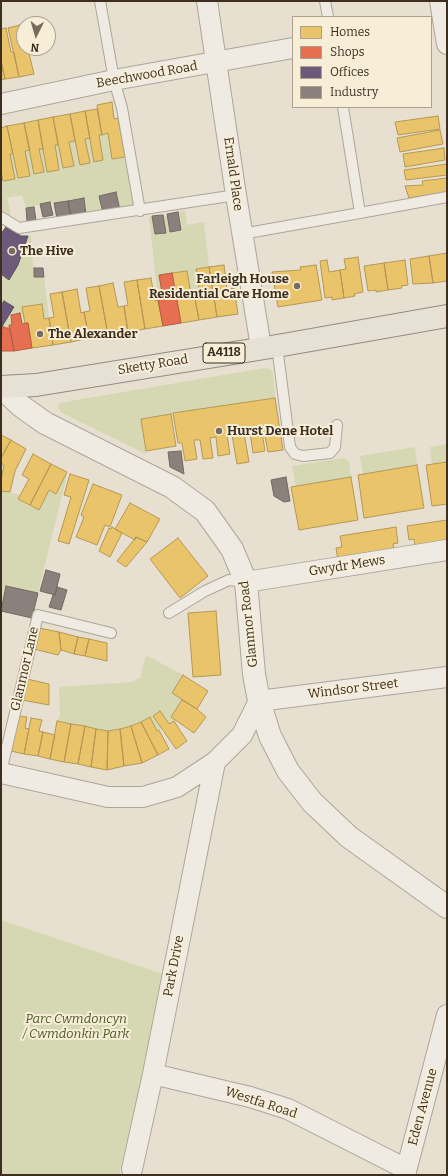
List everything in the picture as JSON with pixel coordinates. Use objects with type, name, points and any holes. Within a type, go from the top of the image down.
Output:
[{"type":"main road","name":"Sketty Road","points":[[1,387],[36,385],[447,316]]},
{"type":"street","name":"Ernald Place","points":[[207,1],[242,234],[269,346]]},
{"type":"street","points":[[440,13],[447,44]]},
{"type":"street","name":"Beechwood Road","points":[[1,104],[114,80],[292,48]]},
{"type":"street","name":"Glanmor Road","points":[[1,387],[21,406],[45,423],[172,487],[205,511],[232,549],[246,582],[254,674],[259,701],[270,736],[288,771],[312,802],[349,837],[447,906]]},
{"type":"street","name":"Gwydr Mews","points":[[246,582],[447,550]]},
{"type":"street","name":"Windsor Street","points":[[259,701],[447,677]]},
{"type":"street","points":[[1,772],[108,797],[143,797],[177,788],[215,762],[242,735],[259,701]]},
{"type":"street","name":"Park Drive","points":[[132,1170],[153,1074],[215,762]]},
{"type":"street","name":"Eden Avenue","points":[[406,1172],[447,1015]]},
{"type":"street","name":"Westfa Road","points":[[153,1074],[250,1097],[288,1109],[406,1172]]},
{"type":"lane","points":[[100,1],[114,80],[122,108],[140,211]]},
{"type":"lane","points":[[325,1],[328,16]]},
{"type":"lane","points":[[343,108],[360,213]]},
{"type":"lane","points":[[1,217],[19,228],[140,211],[236,195]]},
{"type":"lane","points":[[242,234],[447,197]]},
{"type":"lane","points":[[269,346],[290,447],[295,454],[303,456],[330,453],[335,448],[337,425]]},
{"type":"lane","points":[[168,613],[205,591],[229,580],[246,582]]},
{"type":"lane","name":"Glanmor Lane","points":[[1,772],[38,615],[111,633]]},
{"type":"green space","points":[[108,133],[112,159],[125,157],[134,205],[120,210],[116,192],[100,196],[103,213],[86,215],[84,198],[54,203],[50,202],[26,208],[22,195],[7,198],[11,215],[1,211],[1,171],[3,181],[15,179],[10,154],[30,150],[44,172],[39,149],[43,149],[47,172],[59,170],[55,145],[58,145],[63,168],[74,166],[69,142],[75,141],[80,165],[85,139],[90,138],[103,160],[99,135]]},
{"type":"green space","points":[[185,210],[187,225],[204,222],[209,267],[196,269],[200,293],[191,294],[187,271],[160,275],[163,299],[158,300],[149,217],[152,216],[155,234],[166,233],[163,216],[167,216],[170,231],[181,230],[178,212]]},
{"type":"green space","points":[[31,235],[34,277],[44,277],[49,318],[44,319],[42,304],[22,307],[25,323],[22,324],[20,313],[11,314],[12,325],[9,325],[10,328],[6,328],[2,326],[14,308],[4,301],[1,305],[1,274],[10,279],[18,265],[28,236]]},
{"type":"green space","points":[[265,368],[270,369],[273,373],[275,398],[141,419],[146,454],[62,413],[58,407],[60,403],[70,401]]},
{"type":"green space","points":[[447,444],[447,462],[432,464],[430,447]]},
{"type":"green space","points":[[415,447],[417,465],[363,474],[360,456]]},
{"type":"green space","points":[[344,458],[349,461],[351,477],[296,487],[292,466]]},
{"type":"green space","points":[[66,474],[67,475],[38,593],[6,586],[1,608],[1,491],[21,495],[18,499],[39,510],[49,490],[56,494]]},
{"type":"green space","points":[[146,655],[183,675],[172,693],[182,700],[171,716],[176,721],[169,724],[159,711],[153,716],[161,728],[157,731],[150,717],[131,726],[108,731],[57,721],[60,715],[59,687],[131,682],[140,678]]},
{"type":"green space","name":"Parc Cwmdoncyn / Cwmdonkin Park","points":[[1,920],[166,975],[119,1175],[1,1175]]},
{"type":"building: Homes","points":[[16,26],[16,56],[30,56],[34,74],[19,77],[8,28]]},
{"type":"building: Homes","points":[[6,28],[11,52],[14,52],[19,77],[5,79],[1,61],[1,29]]},
{"type":"building: Homes","points":[[1,61],[5,79],[1,80]]},
{"type":"building: Homes","points":[[112,102],[114,119],[118,118],[125,157],[112,159],[108,133],[102,135],[97,105]]},
{"type":"building: Homes","points":[[97,109],[102,135],[99,135],[103,160],[94,162],[85,111]]},
{"type":"building: Homes","points":[[85,111],[90,138],[85,139],[90,163],[80,165],[70,114]]},
{"type":"building: Homes","points":[[70,114],[75,141],[69,142],[74,166],[63,168],[53,117]]},
{"type":"building: Homes","points":[[438,116],[440,129],[398,135],[395,122]]},
{"type":"building: Homes","points":[[53,117],[58,145],[55,145],[59,170],[47,172],[38,120]]},
{"type":"building: Homes","points":[[38,120],[43,149],[39,149],[44,172],[34,174],[24,123]]},
{"type":"building: Homes","points":[[24,123],[30,150],[25,151],[30,176],[18,178],[7,126]]},
{"type":"building: Homes","points":[[7,126],[13,154],[10,154],[15,179],[3,181],[1,171],[1,128]]},
{"type":"building: Homes","points":[[440,130],[443,144],[400,152],[397,138]]},
{"type":"building: Homes","points":[[444,148],[445,160],[405,167],[403,154]]},
{"type":"building: Homes","points":[[447,164],[447,175],[406,180],[404,170]]},
{"type":"building: Homes","points":[[447,178],[447,192],[409,198],[405,186],[423,185],[422,181]]},
{"type":"building: Homes","points":[[447,253],[447,281],[433,283],[429,256]]},
{"type":"building: Homes","points":[[429,256],[433,283],[413,284],[410,259]]},
{"type":"building: Homes","points":[[358,257],[363,292],[354,294],[355,296],[344,298],[340,270],[346,269],[344,259]]},
{"type":"building: Homes","points":[[327,260],[329,272],[340,270],[344,298],[332,300],[332,297],[325,298],[320,261]]},
{"type":"building: Homes","points":[[405,260],[408,285],[401,286],[402,288],[388,290],[384,263]]},
{"type":"building: Homes","points":[[384,263],[388,290],[376,292],[376,290],[368,291],[364,266]]},
{"type":"building: Homes","points":[[224,265],[227,289],[234,288],[238,314],[217,317],[209,267]]},
{"type":"building: Homes","name":"Farleigh House Residential Care Home","points":[[316,265],[322,300],[278,307],[272,272],[301,270],[300,267]]},
{"type":"building: Homes","points":[[209,267],[217,317],[199,320],[194,294],[200,293],[196,269]]},
{"type":"building: Homes","points":[[187,271],[191,294],[194,294],[199,320],[181,323],[172,273]]},
{"type":"building: Homes","points":[[151,278],[155,301],[158,300],[163,326],[145,329],[137,280]]},
{"type":"building: Homes","points":[[137,280],[145,329],[128,332],[124,306],[128,305],[124,282]]},
{"type":"building: Homes","points":[[113,283],[118,307],[124,306],[128,332],[108,335],[99,286]]},
{"type":"building: Homes","points":[[99,286],[108,335],[89,338],[84,312],[90,311],[86,288]]},
{"type":"building: Homes","points":[[77,289],[81,313],[84,312],[89,338],[71,342],[62,292]]},
{"type":"building: Homes","points":[[62,292],[71,342],[53,345],[49,318],[54,317],[50,294]]},
{"type":"building: Homes","name":"The Alexander","points":[[42,304],[44,319],[49,318],[53,345],[32,348],[28,323],[25,323],[22,307]]},
{"type":"building: Homes","name":"Hurst Dene Hotel","points":[[275,398],[283,450],[268,452],[264,431],[262,432],[265,451],[253,453],[250,433],[244,433],[249,462],[237,464],[232,435],[227,435],[230,454],[218,456],[216,437],[210,438],[213,458],[203,459],[200,440],[194,440],[197,459],[185,461],[182,443],[178,443],[173,413]]},
{"type":"building: Homes","points":[[171,414],[176,446],[146,451],[141,419]]},
{"type":"building: Homes","points":[[1,435],[11,440],[1,458]]},
{"type":"building: Homes","points":[[11,440],[26,449],[15,471],[10,492],[1,491],[1,480],[4,465],[1,463],[1,458]]},
{"type":"building: Homes","points":[[33,454],[51,464],[30,505],[18,499],[29,479],[22,475]]},
{"type":"building: Homes","points":[[447,462],[447,504],[432,506],[426,465]]},
{"type":"building: Homes","points":[[51,464],[67,472],[56,494],[49,490],[39,510],[30,505]]},
{"type":"building: Homes","points":[[417,465],[424,508],[364,518],[358,475]]},
{"type":"building: Homes","points":[[70,474],[89,480],[69,544],[58,541],[71,497],[64,495]]},
{"type":"building: Homes","points":[[351,477],[358,520],[299,530],[291,487]]},
{"type":"building: Homes","points":[[93,484],[122,495],[110,527],[105,525],[97,545],[76,537],[84,517],[81,515]]},
{"type":"building: Homes","points":[[130,503],[160,519],[147,542],[136,537],[135,540],[115,529]]},
{"type":"building: Homes","points":[[447,520],[447,543],[415,547],[414,539],[409,540],[407,526]]},
{"type":"building: Homes","points":[[112,527],[122,533],[110,557],[99,551],[109,528],[111,529]]},
{"type":"building: Homes","points":[[396,527],[398,543],[393,544],[394,551],[338,560],[336,548],[342,547],[340,536]]},
{"type":"building: Homes","points":[[136,537],[147,542],[126,567],[117,561]]},
{"type":"building: Homes","points":[[178,538],[208,576],[180,598],[150,559]]},
{"type":"building: Homes","points":[[216,611],[221,675],[193,677],[188,613]]},
{"type":"building: Homes","points":[[39,628],[59,632],[61,650],[58,655],[34,649]]},
{"type":"building: Homes","points":[[59,632],[78,637],[74,654],[61,650]]},
{"type":"building: Homes","points":[[78,637],[89,639],[85,656],[74,654]]},
{"type":"building: Homes","points":[[89,639],[107,643],[107,661],[85,656]]},
{"type":"building: Homes","points":[[183,675],[208,691],[197,709],[172,693]]},
{"type":"building: Homes","points":[[27,679],[49,684],[49,705],[22,700]]},
{"type":"building: Homes","points":[[182,700],[197,709],[206,717],[194,733],[171,717]]},
{"type":"building: Homes","points":[[160,711],[169,724],[174,721],[187,741],[176,749],[153,716]]},
{"type":"building: Homes","points":[[19,716],[27,717],[25,728],[29,729],[24,754],[11,751]]},
{"type":"building: Homes","points":[[150,717],[169,749],[158,755],[141,722]]},
{"type":"building: Homes","points":[[31,718],[42,720],[39,731],[43,732],[38,756],[24,754]]},
{"type":"building: Homes","points":[[57,721],[71,724],[64,762],[50,759]]},
{"type":"building: Homes","points":[[141,722],[158,755],[142,763],[131,726]]},
{"type":"building: Homes","points":[[71,724],[85,726],[78,764],[64,762]]},
{"type":"building: Homes","points":[[85,726],[96,729],[91,767],[78,764]]},
{"type":"building: Homes","points":[[131,726],[142,763],[124,766],[120,729]]},
{"type":"building: Homes","points":[[96,729],[108,731],[107,770],[91,767]]},
{"type":"building: Homes","points":[[120,729],[124,766],[107,770],[108,731]]},
{"type":"building: Homes","points":[[43,732],[55,735],[50,759],[38,756]]},
{"type":"building: Shops","points":[[172,273],[181,323],[163,326],[158,300],[163,299],[159,275]]},
{"type":"building: Shops","points":[[20,313],[22,324],[28,323],[32,348],[14,351],[9,325],[12,325],[11,315]]},
{"type":"building: Shops","points":[[2,326],[10,328],[14,351],[1,351]]},
{"type":"building: Offices","name":"The Hive","points":[[6,227],[21,236],[28,236],[18,265],[9,280],[1,274],[1,234]]},
{"type":"building: Offices","points":[[4,301],[14,307],[1,328],[1,305]]},
{"type":"building: Industry","points":[[116,192],[120,210],[103,213],[99,196]]},
{"type":"building: Industry","points":[[84,198],[86,215],[71,217],[68,201]]},
{"type":"building: Industry","points":[[68,201],[71,217],[57,219],[54,203]]},
{"type":"building: Industry","points":[[50,202],[53,215],[43,217],[40,204]]},
{"type":"building: Industry","points":[[34,207],[36,220],[27,221],[26,208]]},
{"type":"building: Industry","points":[[178,212],[181,230],[170,232],[167,214]]},
{"type":"building: Industry","points":[[163,215],[166,233],[155,234],[152,216]]},
{"type":"building: Industry","points":[[34,268],[43,268],[44,277],[34,277]]},
{"type":"building: Industry","points":[[181,451],[184,474],[170,467],[168,452]]},
{"type":"building: Industry","points":[[286,477],[290,501],[284,502],[274,496],[271,480]]},
{"type":"building: Industry","points":[[46,570],[60,574],[55,595],[40,591]]},
{"type":"building: Industry","points":[[6,586],[38,593],[32,618],[1,611]]},
{"type":"building: Industry","points":[[57,587],[67,590],[61,610],[49,607]]},
{"type":"place","name":"The Hive","points":[[12,251]]},
{"type":"place","name":"Farleigh House Residential Care Home","points":[[297,286]]},
{"type":"place","name":"The Alexander","points":[[40,334]]},
{"type":"place","name":"Hurst Dene Hotel","points":[[219,431]]}]
